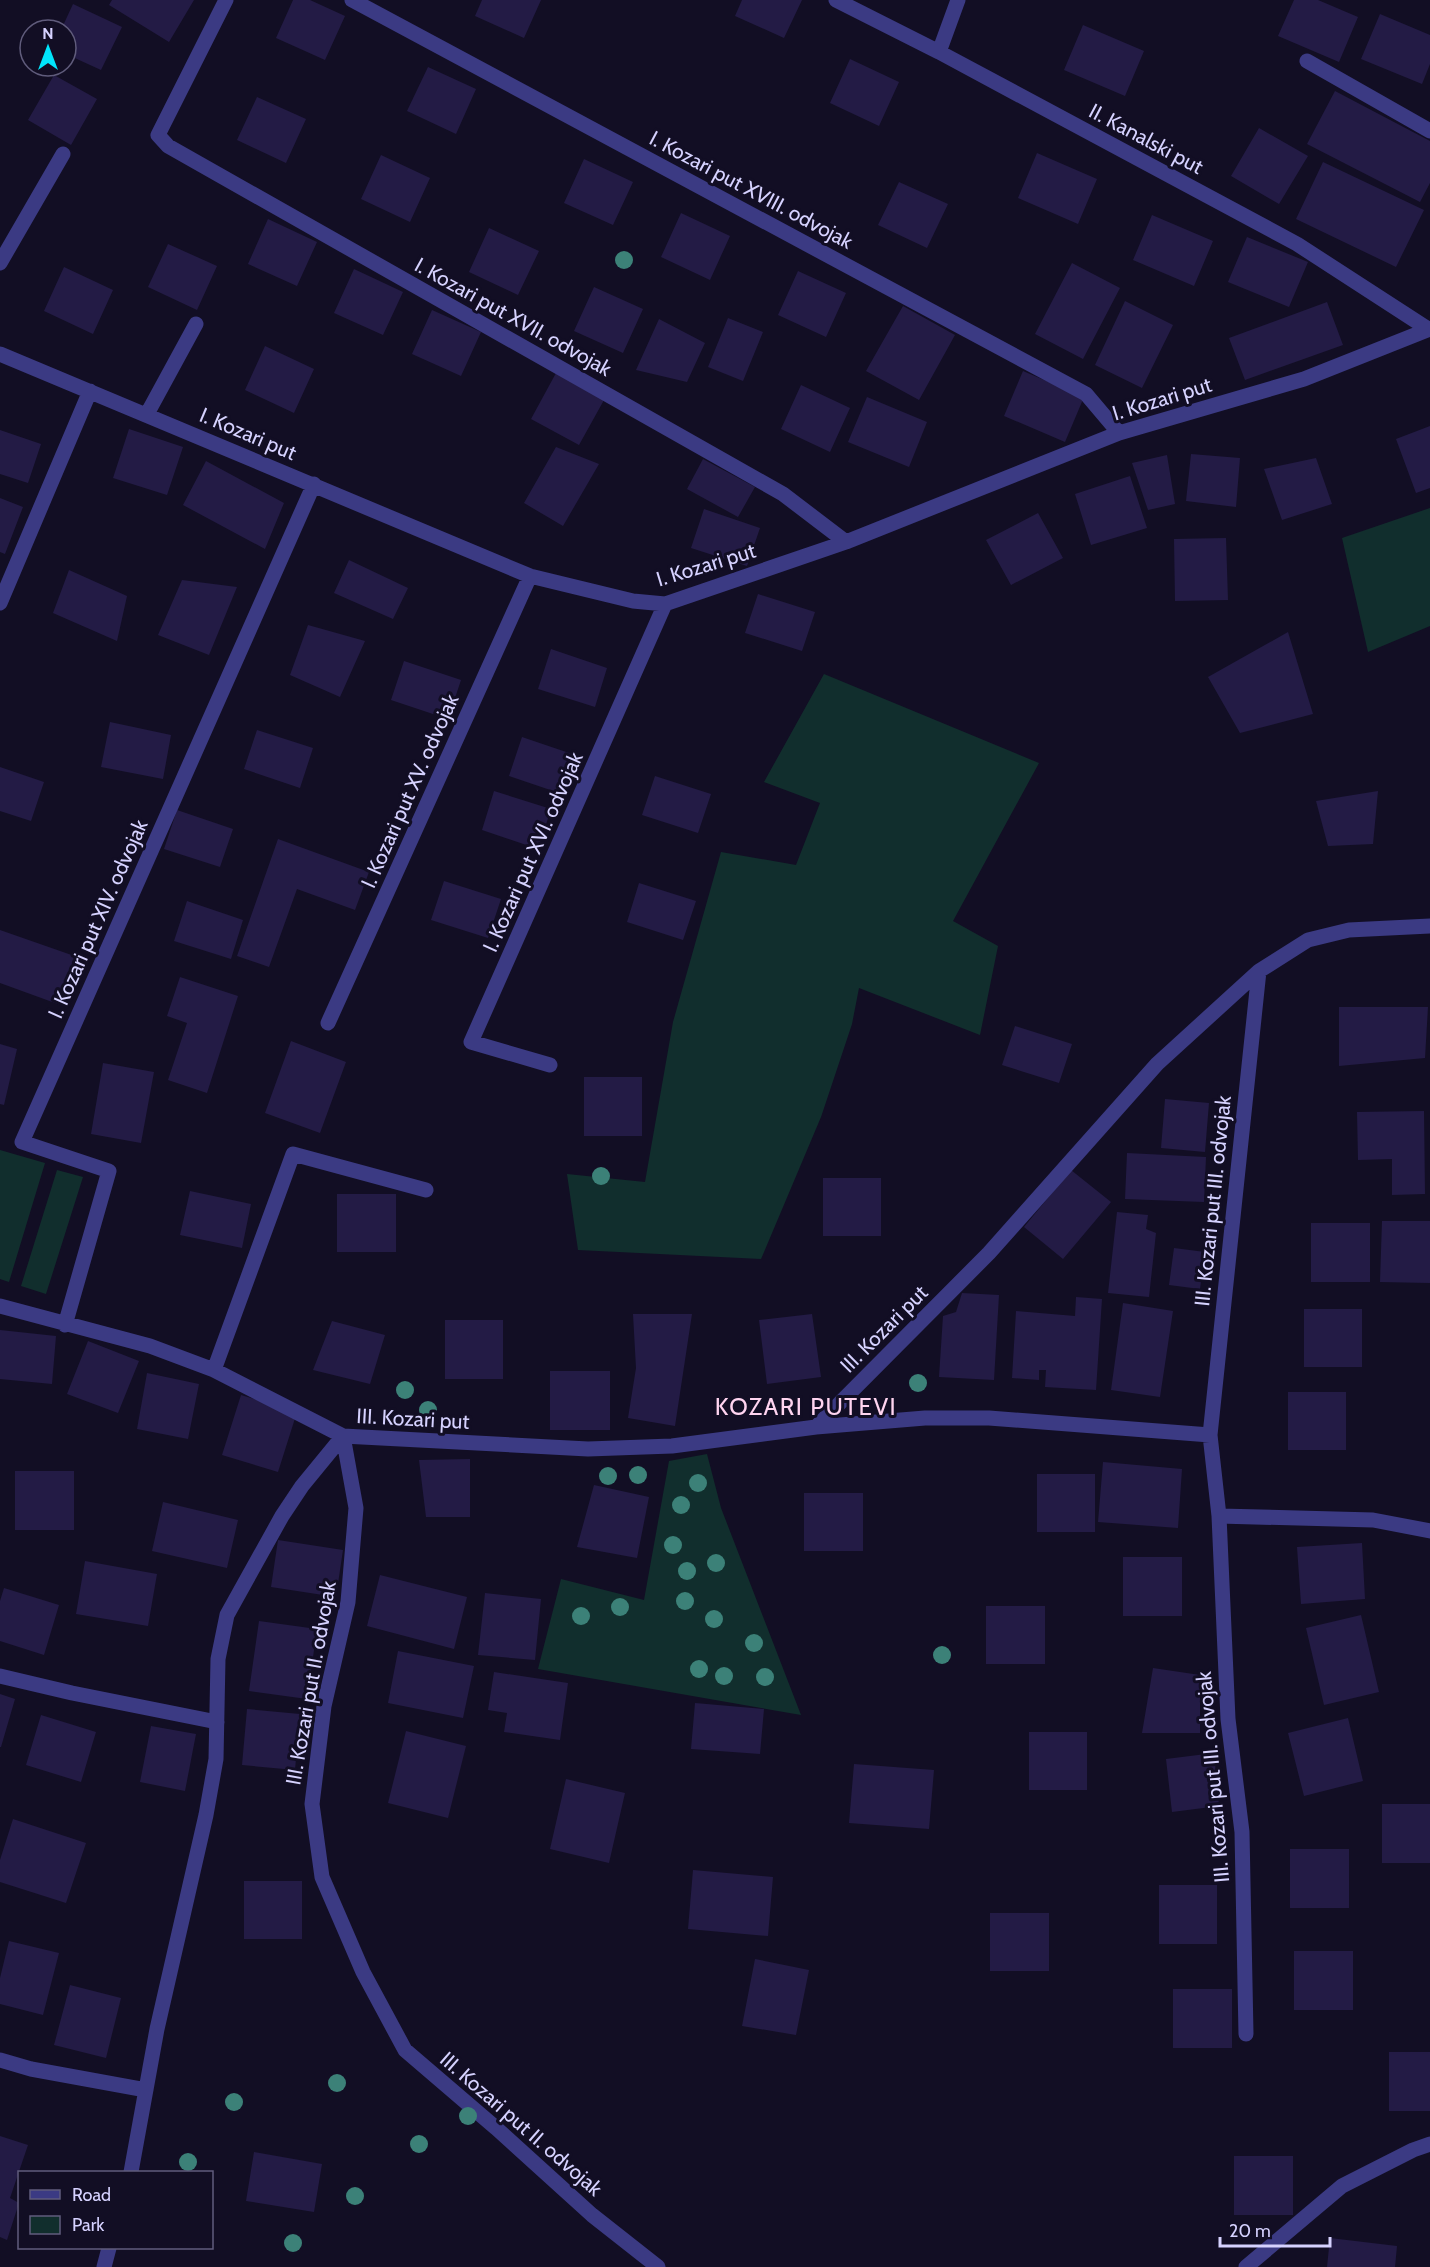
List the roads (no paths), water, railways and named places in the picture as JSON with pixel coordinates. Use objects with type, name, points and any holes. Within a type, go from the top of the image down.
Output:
[{"type":"street","name":"I. Kozari put XVII. odvojak","points":[[226,0],[158,135],[168,146],[783,494],[846,542]]},
{"type":"street","name":"I. Kozari put XVIII. odvojak","points":[[352,0],[1086,394],[1119,433]]},
{"type":"street","name":"II. Kanalski put","points":[[836,0],[939,51],[1297,244],[1429,329]]},
{"type":"street","points":[[939,51],[958,0]]},
{"type":"street","points":[[1307,61],[1430,131]]},
{"type":"street","points":[[0,263],[63,154]]},
{"type":"street","points":[[147,414],[196,324]]},
{"type":"street","name":"I. Kozari put","points":[[0,354],[530,576],[633,600],[665,604],[846,542],[1119,433],[1304,379],[1429,329]]},
{"type":"street","points":[[0,603],[90,391]]},
{"type":"street","name":"I. Kozari put XIV. odvojak","points":[[65,1325],[108,1171],[22,1142],[314,484]]},
{"type":"street","name":"I. Kozari put XV. odvojak","points":[[328,1023],[530,576]]},
{"type":"street","name":"I. Kozari put XVI. odvojak","points":[[550,1065],[471,1042],[665,604]]},
{"type":"street","name":"III. Kozari put","points":[[0,1306],[150,1346],[214,1370],[343,1436],[588,1449],[672,1446],[816,1427],[989,1254],[1157,1064],[1259,971],[1308,940],[1349,930],[1430,926]]},
{"type":"street","name":"III. Kozari put III. odvojak","points":[[1246,2034],[1242,1832],[1228,1719],[1219,1516],[1210,1435],[1259,971]]},
{"type":"street","points":[[214,1370],[293,1154],[426,1190]]},
{"type":"street","points":[[816,1427],[925,1418],[989,1418],[1210,1435]]},
{"type":"street","points":[[131,2171],[157,2029],[206,1815],[216,1759],[218,1659],[227,1615],[282,1516],[302,1486],[343,1436]]},
{"type":"street","name":"III. Kozari put II. odvojak","points":[[343,1436],[356,1508],[348,1602],[324,1706],[312,1804],[322,1877],[363,1971],[405,2050],[592,2215],[657,2267]]},
{"type":"street","points":[[1219,1516],[1373,1520],[1430,1531]]},
{"type":"street","points":[[0,1676],[217,1722]]},
{"type":"street","points":[[0,2060],[31,2069],[146,2090]]},
{"type":"street","points":[[1246,2267],[1342,2186],[1413,2150],[1430,2144]]},
{"type":"street","points":[[104,2267],[109,2249]]},
{"type":"district","name":"KOZARI PUTEVI","points":[[806,1407]]}]
